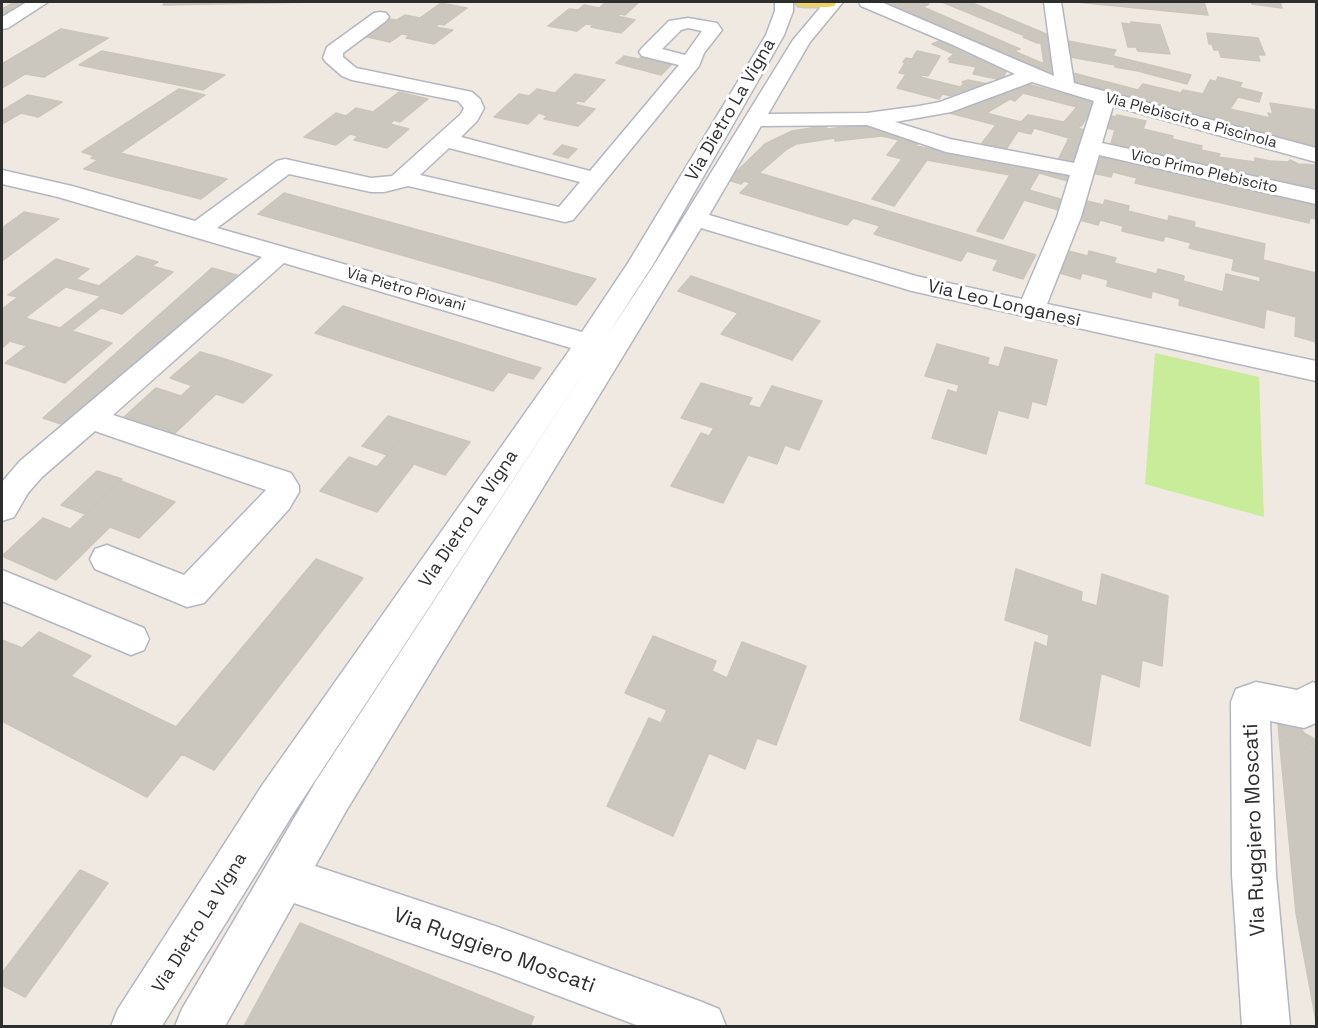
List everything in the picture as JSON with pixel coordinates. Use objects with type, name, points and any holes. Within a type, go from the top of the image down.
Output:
[{"type":"main road","points":[[804,2],[828,2]]},
{"type":"street","points":[[2,24],[39,2]]},
{"type":"street","name":"Via Dietro La Vigna","points":[[199,1026],[332,796],[600,347],[640,263],[775,35],[784,11],[784,2]]},
{"type":"street","name":"Via Dietro La Vigna","points":[[135,1026],[278,799],[600,347],[695,219],[802,40],[834,2]]},
{"type":"street","name":"Via Plebiscito a Piscinola","points":[[867,2],[960,41],[1032,75],[1065,87],[1317,155]]},
{"type":"street","points":[[1053,2],[1065,87]]},
{"type":"street","points":[[200,229],[285,166],[377,186],[395,183],[404,178],[446,140],[472,113],[474,108],[470,99],[456,94],[358,76],[349,72],[333,58],[334,51],[380,17]]},
{"type":"street","points":[[404,178],[562,215],[595,179],[692,62]]},
{"type":"street","points":[[754,120],[867,119],[944,108],[1032,75]]},
{"type":"street","points":[[1031,310],[1069,217],[1105,98]]},
{"type":"street","points":[[867,119],[946,145],[1083,171]]},
{"type":"street","points":[[446,140],[595,179]]},
{"type":"street","name":"Vico Primo Plebiscito","points":[[1091,147],[1317,197]]},
{"type":"street","name":"Via Pietro Piovani","points":[[2,177],[64,190],[600,347]]},
{"type":"street","name":"Via Leo Longanesi","points":[[695,219],[912,283],[1317,371]]},
{"type":"street","points":[[2,508],[17,484],[31,469],[280,254]]},
{"type":"street","points":[[89,418],[280,482],[283,486],[283,492],[277,500],[191,592],[107,560]]},
{"type":"street","points":[[2,585],[131,639]]},
{"type":"street","name":"Via Ruggiero Moscati","points":[[1266,1026],[1254,875],[1250,702],[1256,700],[1304,710],[1313,700]]},
{"type":"street","name":"Via Ruggiero Moscati","points":[[284,878],[495,949],[702,1026]]},
{"type":"green space","points":[[1155,353],[1259,377],[1264,517],[1145,484]]},
{"type":"building","points":[[165,2],[315,2],[163,5]]},
{"type":"building","points":[[606,2],[639,2],[625,15],[617,16],[635,20],[621,33],[586,24],[577,31],[548,26],[569,9],[578,10],[584,5],[599,8]]},
{"type":"building","points":[[884,2],[929,4],[923,7],[1020,49],[1014,51],[1044,64],[1041,43],[942,2],[970,2],[1058,39],[1063,80]]},
{"type":"building","points":[[1076,2],[1204,2],[1208,15]]},
{"type":"building","points":[[1251,2],[1280,2],[1282,8],[1252,4]]},
{"type":"building","points":[[13,3],[22,4],[2,15],[2,9]]},
{"type":"building","points":[[441,3],[467,8],[444,25],[439,24],[435,27],[453,30],[434,44],[406,38],[409,35],[402,34],[390,42],[363,36],[388,19],[397,20],[405,15],[420,18]]},
{"type":"building","points":[[1131,22],[1160,25],[1170,54],[1138,51],[1136,47],[1128,47],[1122,23],[1131,24]]},
{"type":"building","points":[[61,29],[108,38],[44,77],[25,74],[2,88],[2,64]]},
{"type":"building","points":[[1207,33],[1258,38],[1265,55],[1258,55],[1260,61],[1221,57],[1219,50],[1214,50],[1212,44],[1209,44]]},
{"type":"building","points":[[945,39],[1008,68],[1002,80],[973,74],[976,67],[949,62],[951,60],[948,59],[954,54],[932,44]]},
{"type":"building","points":[[1068,41],[1116,50],[1113,56],[1191,75],[1187,84],[1115,67],[1115,65],[1070,57]]},
{"type":"building","points":[[102,51],[225,75],[203,90],[79,65]]},
{"type":"building","points":[[917,51],[940,56],[928,76],[920,77],[960,87],[964,84],[962,82],[968,80],[994,85],[969,93],[965,92],[956,97],[942,94],[939,99],[897,88],[906,74],[899,73],[905,63],[903,62],[906,58],[912,59]]},
{"type":"building","points":[[624,56],[639,59],[641,57],[672,64],[661,75],[616,63]]},
{"type":"building","points":[[1073,73],[1138,90],[1143,84],[1181,93],[1183,90],[1203,94],[1210,80],[1262,93],[1259,102],[1238,97],[1230,109],[1270,118],[1268,113],[1273,114],[1270,103],[1316,110],[1316,146],[1075,83]]},
{"type":"building","points":[[575,74],[605,80],[584,102],[578,101],[574,104],[595,109],[578,126],[544,119],[547,116],[539,113],[528,124],[494,117],[519,94],[529,96],[537,89],[555,93]]},
{"type":"building","points":[[1218,77],[1242,83],[1239,88],[1216,82]]},
{"type":"building","points":[[1023,83],[1096,102],[1082,125],[1077,128],[1093,132],[1079,165],[1058,160],[1069,138],[1034,128],[1031,134],[1018,131],[1005,151],[982,143],[996,125],[942,111]],"holes":[[[1023,93],[1077,107],[1064,122],[1028,115],[1021,122],[986,113],[1010,99],[1015,101]]]},
{"type":"building","points":[[179,89],[205,95],[120,153],[227,179],[201,199],[84,169],[98,160],[91,158],[95,156],[82,152]]},
{"type":"building","points":[[399,92],[428,99],[400,122],[394,120],[390,124],[409,129],[387,148],[354,140],[358,136],[350,134],[336,145],[304,137],[336,113],[346,116],[356,108],[373,112]]},
{"type":"building","points":[[28,95],[62,102],[38,117],[21,113],[2,124],[2,111]]},
{"type":"building","points":[[1117,115],[1146,121],[1143,129],[1202,146],[1201,150],[1220,154],[1218,157],[1255,162],[1255,158],[1270,161],[1288,162],[1290,160],[1298,164],[1316,165],[1316,189],[1111,143],[1115,130],[1107,128],[1111,116],[1116,117]]},
{"type":"building","points":[[870,124],[922,138],[916,146],[1078,175],[1075,183],[1039,173],[1029,190],[1067,201],[1062,211],[1024,200],[1003,239],[977,231],[1010,175],[927,160],[894,206],[872,199],[902,159],[887,155],[899,140],[882,136],[835,141],[835,138],[796,144],[759,173],[1036,255],[1023,279],[993,270],[998,260],[967,251],[961,261],[874,234],[880,226],[853,218],[847,225],[740,193],[750,183],[744,181],[741,184],[728,180],[765,144],[792,131],[824,126],[828,129]]},
{"type":"building","points":[[562,145],[577,149],[568,158],[553,154]]},
{"type":"building","points":[[1098,155],[1117,159],[1118,155],[1141,161],[1140,165],[1178,173],[1179,169],[1204,175],[1203,179],[1245,188],[1245,184],[1270,189],[1270,194],[1310,203],[1310,198],[1316,200],[1316,219],[1310,218],[1309,223],[1135,183],[1137,178],[1113,172],[1111,177],[1092,173]]},
{"type":"building","points":[[284,193],[596,279],[576,305],[258,214]]},
{"type":"building","points":[[1083,200],[1103,205],[1105,200],[1129,206],[1128,211],[1168,221],[1169,216],[1195,222],[1194,227],[1265,244],[1263,260],[1316,273],[1316,342],[1295,336],[1296,317],[1266,309],[1264,328],[1179,305],[1180,299],[1152,291],[1151,298],[1107,286],[1108,280],[1082,273],[1080,279],[1060,273],[1068,251],[1088,256],[1089,251],[1116,258],[1114,263],[1157,274],[1158,269],[1184,276],[1183,281],[1223,292],[1226,274],[1260,282],[1260,277],[1232,270],[1234,259],[1189,248],[1191,243],[1165,236],[1163,241],[1122,231],[1123,226],[1100,220],[1098,225],[1076,219]]},
{"type":"building","points":[[24,212],[59,219],[2,261],[2,228]]},
{"type":"building","points":[[137,256],[158,262],[152,266],[173,272],[122,314],[101,308],[72,331],[112,343],[65,383],[5,363],[27,346],[10,341],[2,348],[2,309],[18,297],[8,295],[56,259],[89,269],[25,318],[60,328],[110,289],[99,286]]},
{"type":"building","points":[[212,268],[237,275],[64,425],[43,418]]},
{"type":"building","points":[[691,276],[820,321],[792,360],[721,334],[738,313],[678,291]]},
{"type":"building","points":[[75,279],[110,289],[100,296],[66,287]]},
{"type":"building","points":[[343,306],[517,361],[493,391],[315,333]]},
{"type":"building","points":[[937,344],[989,358],[987,364],[999,367],[1005,347],[1057,360],[1046,405],[1032,401],[1028,418],[998,410],[986,454],[932,438],[948,390],[957,393],[959,385],[925,376]]},
{"type":"building","points":[[200,352],[222,358],[193,386],[170,378]]},
{"type":"building","points":[[222,358],[272,375],[243,403],[216,394],[173,435],[124,417],[156,388],[181,396]]},
{"type":"building","points":[[517,361],[541,368],[533,379],[508,372]]},
{"type":"building","points":[[701,383],[752,398],[748,405],[760,408],[772,386],[822,401],[799,450],[785,445],[777,464],[748,455],[723,503],[671,486],[701,433],[709,436],[714,428],[681,418]]},
{"type":"building","points":[[388,416],[413,424],[387,455],[362,446]]},
{"type":"building","points":[[413,424],[470,442],[445,475],[414,464],[377,512],[320,491],[349,457],[377,467]]},
{"type":"building","points":[[97,471],[122,479],[85,514],[61,505]]},
{"type":"building","points":[[121,481],[175,502],[139,538],[110,527],[56,580],[2,556],[43,518],[70,529]]},
{"type":"building","points":[[316,559],[363,578],[214,770],[182,754],[147,797],[2,721],[2,666],[17,650],[176,727]]},
{"type":"building","points":[[1016,569],[1082,592],[1081,601],[1097,606],[1102,574],[1168,596],[1162,666],[1142,660],[1139,687],[1101,673],[1090,746],[1020,720],[1035,642],[1047,647],[1049,635],[1005,620]]},
{"type":"building","points":[[39,632],[91,656],[71,676],[17,650],[2,666],[2,640],[22,648]]},
{"type":"building","points":[[653,636],[716,661],[712,671],[727,678],[742,642],[806,666],[776,745],[757,738],[745,769],[709,753],[673,836],[607,806],[649,718],[661,723],[667,710],[625,693]]},
{"type":"building","points":[[1286,720],[1297,723],[1304,733],[1316,740],[1316,753],[1279,736],[1278,723]]},
{"type":"building","points":[[1279,736],[1316,753],[1316,1021],[1296,913]]},
{"type":"building","points":[[80,870],[108,883],[25,997],[2,985],[2,973]]},
{"type":"building","points":[[300,923],[534,1017],[530,1026],[244,1026]]}]
